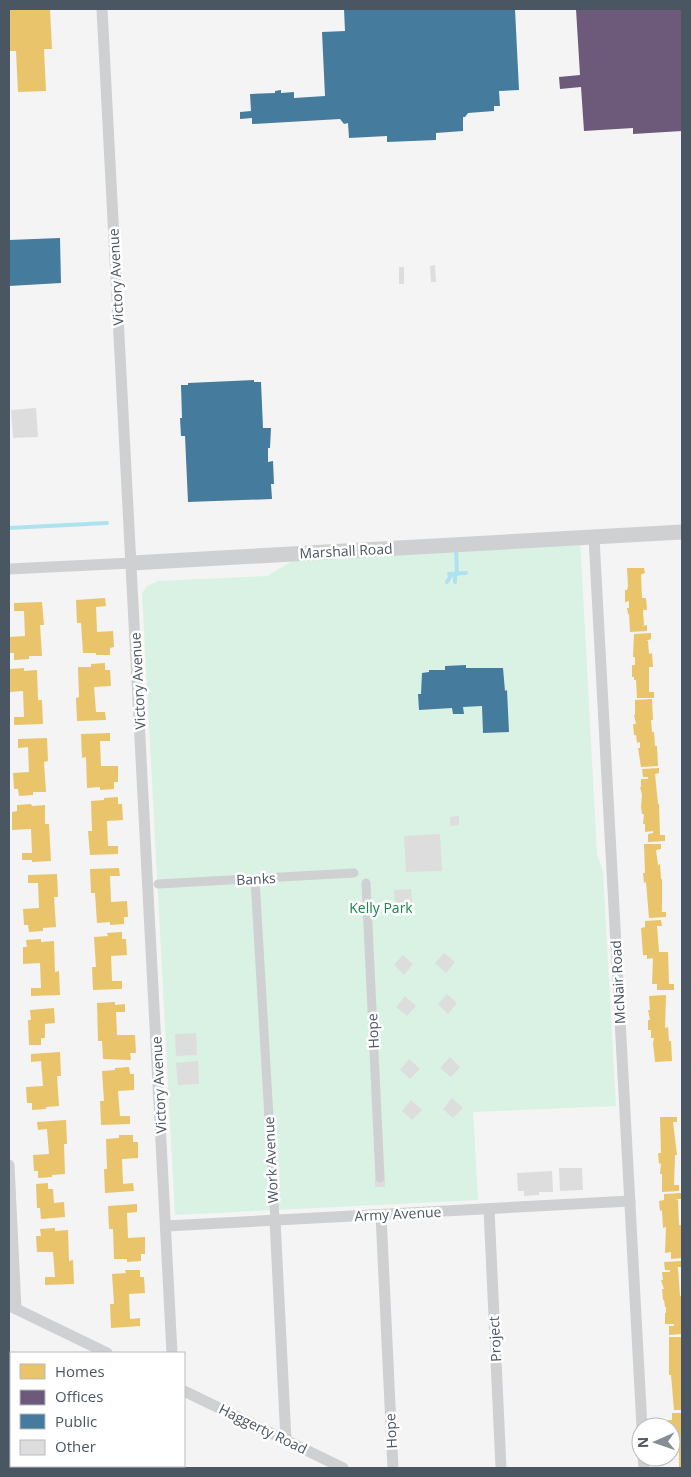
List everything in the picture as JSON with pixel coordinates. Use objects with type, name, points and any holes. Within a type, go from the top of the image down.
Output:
[{"type":"street","name":"Victory Avenue","points":[[102,9],[172,1352]]},
{"type":"street","name":"Marshall Road","points":[[9,569],[682,532]]},
{"type":"street","name":"McNair Road","points":[[594,538],[641,1417]]},
{"type":"street","name":"Banks","points":[[158,884],[354,873]]},
{"type":"street","name":"Work Avenue","points":[[255,879],[286,1440]]},
{"type":"street","name":"Hope","points":[[366,883],[380,1178]]},
{"type":"street","points":[[9,1165],[12,1307],[105,1352]]},
{"type":"street","name":"Army Avenue","points":[[166,1226],[630,1201]]},
{"type":"street","name":"Project","points":[[489,1209],[501,1468]]},
{"type":"street","name":"Hope","points":[[381,1215],[393,1468]]},
{"type":"street","name":"Haggerty Road","points":[[185,1391],[342,1468]]},
{"type":"green space","name":"Kelly Park","points":[[580,539],[597,854],[603,871],[616,1106],[473,1112],[478,1200],[175,1215],[142,593],[147,586],[158,581],[267,576],[306,553]]},
{"type":"building: Homes","points":[[9,9],[50,9],[52,49],[44,49],[46,91],[18,92],[16,51],[10,51]]},
{"type":"building: Homes","points":[[627,568],[644,568],[645,573],[641,575],[642,598],[646,598],[647,610],[643,610],[644,625],[642,626],[647,625],[647,631],[630,632],[627,608],[629,608],[629,601],[625,602],[625,590],[627,590],[628,586]]},
{"type":"building: Homes","points":[[105,598],[106,606],[96,607],[97,632],[113,631],[114,647],[110,648],[110,655],[83,653],[81,623],[77,623],[76,600]]},
{"type":"building: Homes","points":[[42,602],[44,625],[40,625],[42,656],[29,656],[29,659],[14,660],[14,653],[10,653],[9,637],[25,636],[24,611],[14,611],[14,603]]},
{"type":"building: Homes","points":[[651,633],[651,639],[646,641],[648,641],[649,654],[652,653],[653,667],[649,667],[649,692],[654,692],[654,698],[637,698],[636,680],[632,677],[632,665],[635,665],[635,657],[633,657],[634,634]]},
{"type":"building: Homes","points":[[105,663],[105,670],[110,670],[111,686],[94,687],[96,712],[105,712],[106,720],[77,721],[76,698],[79,697],[78,667],[91,667],[91,664]]},
{"type":"building: Homes","points":[[24,668],[24,671],[37,670],[38,700],[42,700],[43,724],[14,725],[14,717],[24,717],[23,691],[9,692],[10,669]]},
{"type":"building: Homes","points":[[652,699],[652,732],[654,732],[655,746],[657,746],[658,766],[641,767],[638,748],[640,748],[640,742],[637,743],[633,724],[636,724],[634,715],[635,700]]},
{"type":"building: Homes","points":[[110,733],[110,741],[100,741],[101,766],[118,766],[118,782],[114,782],[114,789],[100,790],[100,787],[87,788],[86,757],[82,758],[81,734]]},
{"type":"building: Homes","points":[[47,738],[48,761],[44,762],[46,792],[33,792],[33,795],[19,796],[18,789],[14,789],[13,773],[29,772],[28,747],[18,748],[18,739]]},
{"type":"building: Homes","points":[[659,768],[659,773],[655,774],[659,804],[660,835],[665,835],[665,841],[648,842],[648,834],[653,833],[653,831],[645,832],[645,824],[643,824],[644,814],[642,814],[640,787],[641,779],[648,779],[648,777],[643,777],[642,769]]},
{"type":"building: Homes","points":[[118,797],[118,804],[122,804],[123,820],[107,821],[108,846],[118,846],[118,854],[90,855],[88,831],[92,831],[91,801]]},
{"type":"building: Homes","points":[[31,804],[32,806],[45,805],[45,824],[49,824],[51,861],[32,862],[32,860],[22,860],[22,853],[32,853],[31,829],[12,830],[12,812],[17,811],[17,805]]},
{"type":"building: Homes","points":[[644,844],[661,844],[661,849],[656,850],[662,879],[661,912],[666,912],[666,917],[649,918],[646,882],[644,883],[643,873],[645,873]]},
{"type":"building: Homes","points":[[119,868],[120,876],[110,876],[111,902],[127,901],[128,917],[124,917],[124,924],[110,925],[110,922],[97,923],[95,893],[91,893],[90,869]]},
{"type":"building: Homes","points":[[57,874],[58,897],[54,897],[56,927],[43,928],[43,931],[29,932],[28,925],[24,925],[23,909],[39,908],[38,883],[28,883],[28,875]]},
{"type":"building: Homes","points":[[661,920],[662,926],[657,926],[659,952],[668,952],[669,984],[674,984],[674,990],[657,990],[657,984],[652,984],[653,958],[647,959],[647,955],[643,955],[641,928],[645,927],[645,921]]},
{"type":"building: Homes","points":[[122,932],[122,939],[126,939],[127,955],[111,956],[112,981],[122,981],[122,989],[93,990],[92,967],[96,967],[94,937],[108,936],[107,933]]},
{"type":"building: Homes","points":[[41,939],[41,942],[54,941],[55,972],[59,971],[60,995],[31,996],[31,988],[41,988],[40,963],[23,964],[23,947],[27,947],[26,940]]},
{"type":"building: Homes","points":[[666,995],[665,1028],[668,1027],[669,1041],[671,1041],[672,1061],[655,1062],[654,1038],[651,1038],[651,1030],[648,1030],[648,1020],[650,1020],[648,1010],[650,1010],[649,996]]},
{"type":"building: Homes","points":[[115,1002],[115,1005],[125,1004],[125,1012],[116,1012],[117,1035],[135,1035],[136,1053],[130,1053],[131,1060],[103,1059],[102,1041],[98,1041],[97,1003]]},
{"type":"building: Homes","points":[[54,1008],[55,1023],[45,1024],[45,1038],[41,1038],[41,1045],[29,1045],[28,1020],[31,1020],[30,1010]]},
{"type":"building: Homes","points":[[60,1052],[61,1076],[57,1076],[59,1106],[32,1110],[32,1103],[27,1103],[26,1087],[43,1086],[41,1061],[31,1062],[31,1054]]},
{"type":"building: Homes","points":[[129,1067],[130,1074],[134,1074],[134,1090],[118,1091],[120,1116],[130,1116],[130,1124],[101,1125],[100,1101],[104,1101],[102,1071]]},
{"type":"building: Homes","points":[[660,1117],[677,1117],[677,1122],[673,1122],[677,1155],[675,1155],[674,1185],[679,1185],[679,1191],[662,1192],[661,1163],[659,1164],[658,1153],[661,1153]]},
{"type":"building: Homes","points":[[66,1120],[67,1144],[64,1144],[65,1174],[38,1178],[38,1171],[34,1171],[33,1155],[49,1154],[47,1129],[38,1130],[37,1122]]},
{"type":"building: Homes","points":[[119,1135],[133,1135],[133,1142],[138,1142],[138,1158],[122,1159],[123,1184],[133,1183],[134,1191],[105,1193],[104,1169],[107,1169],[106,1139],[119,1138]]},
{"type":"building: Homes","points":[[48,1183],[48,1189],[53,1189],[54,1203],[64,1202],[65,1217],[41,1219],[40,1208],[37,1208],[36,1184]]},
{"type":"building: Homes","points":[[681,1193],[681,1199],[676,1199],[678,1200],[679,1225],[682,1225],[682,1258],[671,1259],[671,1252],[665,1253],[666,1227],[663,1228],[662,1210],[660,1211],[659,1201],[664,1200],[664,1194]]},
{"type":"building: Homes","points":[[137,1204],[137,1212],[127,1213],[128,1238],[145,1237],[145,1254],[141,1254],[141,1261],[127,1262],[127,1259],[114,1259],[113,1229],[109,1229],[108,1206]]},
{"type":"building: Homes","points":[[55,1228],[55,1231],[68,1230],[69,1261],[73,1260],[74,1284],[45,1285],[45,1277],[55,1277],[53,1252],[37,1252],[36,1236],[41,1236],[40,1229]]},
{"type":"building: Homes","points":[[681,1261],[681,1267],[677,1267],[680,1296],[682,1296],[682,1334],[669,1335],[669,1326],[674,1326],[674,1324],[665,1324],[666,1307],[663,1300],[662,1272],[670,1272],[670,1270],[665,1270],[664,1262]]},
{"type":"building: Homes","points":[[125,1270],[140,1270],[140,1277],[144,1277],[145,1293],[129,1294],[130,1319],[140,1318],[140,1326],[111,1328],[110,1304],[114,1304],[112,1274],[126,1273]]},
{"type":"building: Homes","points":[[669,1337],[682,1337],[682,1410],[674,1410],[671,1375],[669,1375]]},
{"type":"building: Homes","points":[[672,1413],[682,1413],[682,1468],[679,1468],[681,1467],[681,1417],[672,1417]]},
{"type":"building: Offices","points":[[576,9],[682,9],[682,131],[633,134],[633,128],[584,131],[581,87],[560,89],[559,77],[580,75]]},
{"type":"building: Public","points":[[344,9],[515,9],[519,90],[499,91],[500,106],[494,106],[494,111],[468,113],[463,117],[463,131],[436,133],[436,140],[387,142],[387,136],[349,138],[348,123],[344,124],[340,119],[252,124],[252,118],[240,119],[240,112],[251,111],[250,94],[275,93],[275,91],[281,90],[281,93],[294,92],[294,98],[325,96],[322,32],[345,31]]},
{"type":"building: Public","points":[[60,238],[61,283],[9,286],[9,240]]},
{"type":"building: Public","points":[[254,380],[254,382],[261,382],[263,428],[271,428],[268,462],[273,461],[274,484],[271,484],[272,499],[188,502],[185,436],[181,436],[181,385],[188,385],[188,383]]},
{"type":"building: Public","points":[[466,665],[466,668],[503,668],[505,691],[507,690],[509,732],[483,733],[482,706],[463,707],[464,714],[453,714],[452,708],[419,710],[418,694],[421,694],[422,673],[429,672],[429,670],[445,670],[445,666]]},
{"type":"building: Other","points":[[435,265],[436,282],[431,282],[430,266]]},
{"type":"building: Other","points":[[399,267],[404,267],[404,284],[399,284]]},
{"type":"building: Other","points":[[36,408],[38,437],[13,438],[11,410]]},
{"type":"building: Other","points":[[459,816],[459,825],[450,826],[450,817]]},
{"type":"building: Other","points":[[440,834],[442,871],[406,872],[404,836]]},
{"type":"building: Other","points":[[411,889],[413,911],[396,912],[394,890]]},
{"type":"building: Other","points":[[444,953],[455,962],[446,973],[435,963]]},
{"type":"building: Other","points":[[403,955],[413,964],[404,975],[394,965]]},
{"type":"building: Other","points":[[447,994],[457,1003],[448,1014],[438,1004]]},
{"type":"building: Other","points":[[405,996],[416,1006],[407,1016],[396,1007]]},
{"type":"building: Other","points":[[196,1033],[197,1055],[176,1056],[175,1034]]},
{"type":"building: Other","points":[[450,1057],[460,1067],[451,1077],[440,1068]]},
{"type":"building: Other","points":[[409,1059],[420,1069],[410,1079],[400,1070]]},
{"type":"building: Other","points":[[198,1061],[199,1084],[178,1085],[176,1063]]},
{"type":"building: Other","points":[[452,1098],[463,1108],[453,1118],[443,1109]]},
{"type":"building: Other","points":[[411,1100],[422,1110],[412,1120],[402,1111]]},
{"type":"building: Other","points":[[559,1168],[582,1168],[583,1190],[560,1191]]},
{"type":"building: Other","points":[[552,1171],[553,1192],[539,1192],[539,1195],[524,1196],[524,1191],[518,1191],[517,1173]]},
{"type":"building: Other","points":[[375,1178],[385,1178],[385,1187],[375,1187]]},
{"type":"waterway","points":[[9,528],[107,523]]},
{"type":"waterway","points":[[456,548],[457,574]]},
{"type":"waterway","points":[[449,574],[466,573]]},
{"type":"waterway","points":[[447,582],[452,574]]},
{"type":"waterway","points":[[455,574],[455,582]]}]
